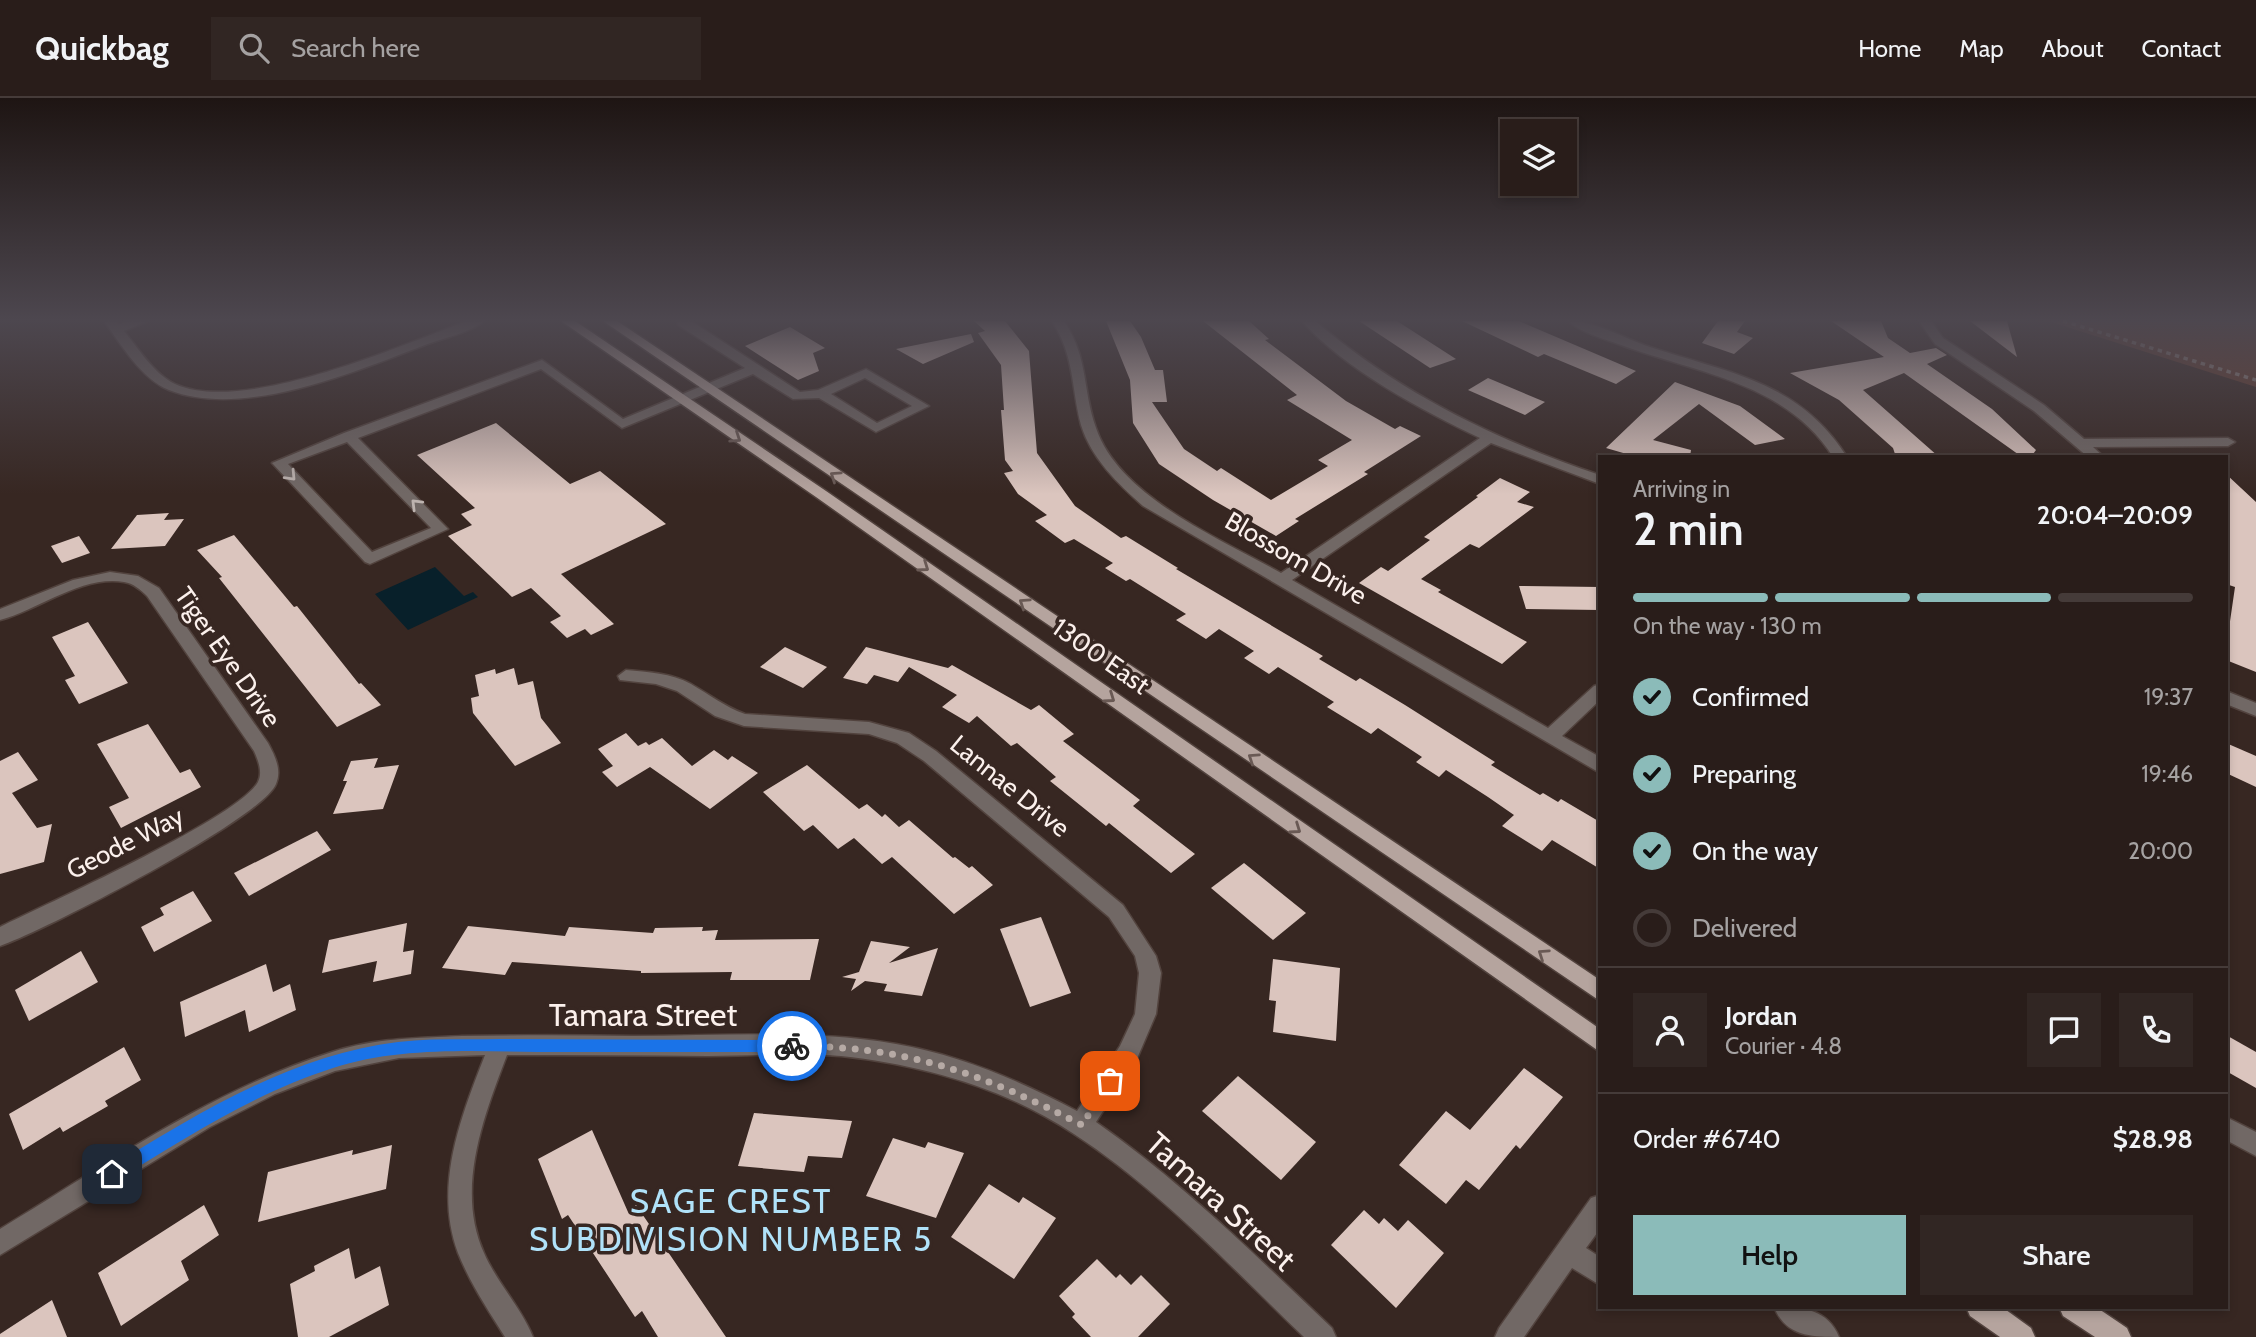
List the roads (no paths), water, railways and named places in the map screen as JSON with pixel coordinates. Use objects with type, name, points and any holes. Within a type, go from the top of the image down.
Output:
[{"type":"main road","name":"1300 East","points":[[650,379],[832,502],[1598,1041]]},
{"type":"main road","name":"1300 East","points":[[691,379],[1598,991]]},
{"type":"main road","points":[[1982,1309],[2022,1337]]},
{"type":"main road","points":[[2075,1309],[2118,1337]]},
{"type":"street","points":[[162,379],[168,385],[194,394],[220,396],[290,386],[311,379]]},
{"type":"street","points":[[349,436],[441,529],[370,559],[279,463],[349,436],[502,379]]},
{"type":"street","points":[[562,379],[622,424],[730,379]]},
{"type":"street","points":[[770,379],[798,396],[821,394],[854,379]]},
{"type":"street","points":[[821,394],[876,428],[922,406],[876,379]]},
{"type":"street","name":"Blossom Drive","points":[[1082,379],[1085,415],[1092,437],[1104,459],[1126,484],[1149,503],[1598,765]]},
{"type":"street","points":[[1381,379],[1491,437],[1598,479]]},
{"type":"street","points":[[1737,379],[1784,401],[1812,421],[1833,442],[1839,455]]},
{"type":"street","points":[[1995,379],[2039,408],[2095,455]]},
{"type":"street","points":[[1280,581],[1491,437]]},
{"type":"street","points":[[2082,443],[2228,442]]},
{"type":"street","name":"Tiger Eye Drive","points":[[0,615],[68,588],[97,580],[123,577],[141,582],[153,592],[262,748],[270,764],[267,786]]},
{"type":"street","name":"Lannae Drive","points":[[626,677],[657,678],[683,687],[721,712],[744,720],[869,728],[902,738],[930,756],[1115,911],[1135,938],[1150,971],[1148,1003],[1137,1035],[1082,1125]]},
{"type":"street","points":[[1549,737],[1598,692]]},
{"type":"street","points":[[2228,698],[2256,710]]},
{"type":"street","name":"Geode Way","points":[[0,937],[205,832],[241,811],[267,786]]},
{"type":"street","points":[[500,1045],[461,1159],[460,1197],[466,1239],[483,1277],[520,1337]]},
{"type":"street","name":"Tamara Street","points":[[0,1243],[202,1119],[267,1087],[334,1061],[399,1048],[500,1045],[838,1046],[897,1054],[956,1068],[1019,1092],[1082,1125],[1136,1164],[1181,1203],[1323,1337]]},
{"type":"street","points":[[2228,1129],[2256,1145]]},
{"type":"street","points":[[1508,1337],[1598,1210]]},
{"type":"street","points":[[1568,1250],[1598,1272]]},
{"type":"street","points":[[1790,1309],[1826,1337]]},
{"type":"water","points":[[435,567],[464,596],[473,592],[478,597],[408,630],[375,594]]},
{"type":"district","name":"SAGE CREST SUBDIVISION NUMBER 5","points":[[731,1220]]}]
